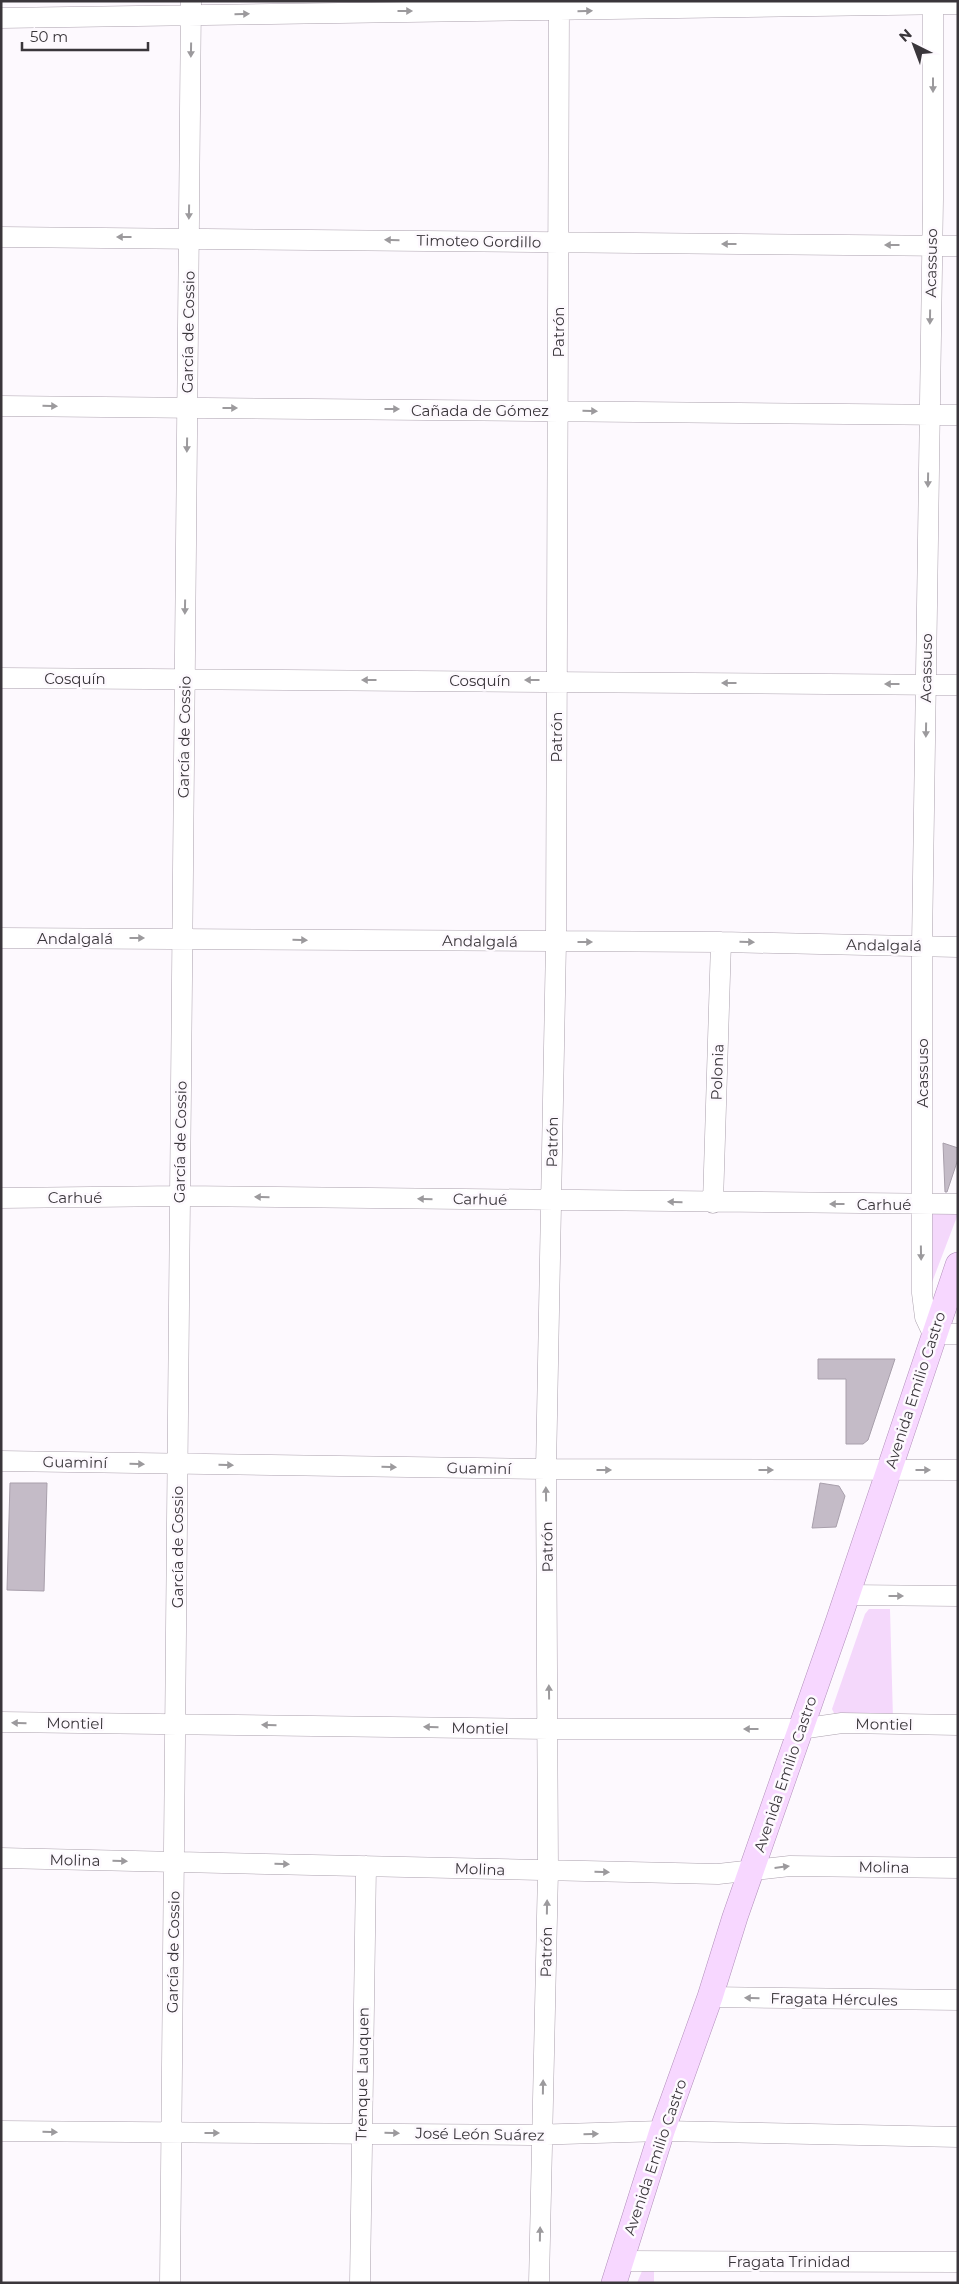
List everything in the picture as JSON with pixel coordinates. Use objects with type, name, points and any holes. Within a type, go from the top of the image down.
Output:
[{"type":"main road","name":"Avenida Emilio Castro","points":[[617,2272],[662,2131],[710,1997],[751,1871],[847,1595],[933,1334],[958,1265]]},
{"type":"street","name":"Acassuso","points":[[933,3],[922,946],[921,1204],[922,1293],[925,1317],[933,1334]]},
{"type":"street","points":[[1,18],[191,8],[958,4]]},
{"type":"street","name":"Patrón","points":[[539,2283],[548,1871],[549,1729],[546,1470],[556,942],[559,6]]},
{"type":"street","name":"García de Cossio","points":[[170,2283],[191,8]]},
{"type":"street","name":"Timoteo Gordillo","points":[[1,237],[958,246]]},
{"type":"street","name":"Cañada de Gómez","points":[[1,406],[958,415]]},
{"type":"street","name":"Cosquín","points":[[1,678],[958,685]]},
{"type":"street","name":"Andalgalá","points":[[1,938],[721,942],[958,947]]},
{"type":"street","name":"Polonia","points":[[713,1203],[721,942]]},
{"type":"street","name":"Carhué","points":[[1,1198],[180,1196],[713,1203],[958,1204]]},
{"type":"street","points":[[933,1334],[958,1334]]},
{"type":"street","name":"Guaminí","points":[[1,1461],[546,1470],[958,1470]]},
{"type":"street","points":[[847,1595],[958,1596]]},
{"type":"street","name":"Montiel","points":[[1,1722],[549,1729],[800,1729],[842,1723],[958,1725]]},
{"type":"street","name":"Molina","points":[[1,1858],[718,1874],[790,1866],[958,1868]]},
{"type":"street","name":"Trenque Lauquen","points":[[360,2283],[366,1866]]},
{"type":"street","name":"Fragata Hércules","points":[[710,1997],[958,2000]]},
{"type":"street","name":"José León Suárez","points":[[1,2131],[171,2134],[361,2133],[542,2135],[662,2131],[958,2137]]},
{"type":"street","name":"Fragata Trinidad","points":[[617,2272],[958,2262]]},
{"type":"shaded area","points":[[929,1214],[958,1214],[931,1285]]},
{"type":"shaded area","points":[[869,1609],[890,1609],[893,1719],[836,1717],[832,1709],[865,1614]]},
{"type":"shaded area","points":[[654,2268],[654,2283],[637,2283],[642,2271]]},
{"type":"building","points":[[943,1143],[958,1148],[958,1159],[947,1192],[945,1192]]},
{"type":"building","points":[[818,1359],[895,1359],[868,1440],[863,1444],[846,1444],[846,1379],[818,1379]]},
{"type":"building","points":[[10,1483],[47,1483],[44,1591],[7,1590]]},
{"type":"building","points":[[820,1483],[839,1486],[845,1496],[836,1527],[812,1528]]}]
